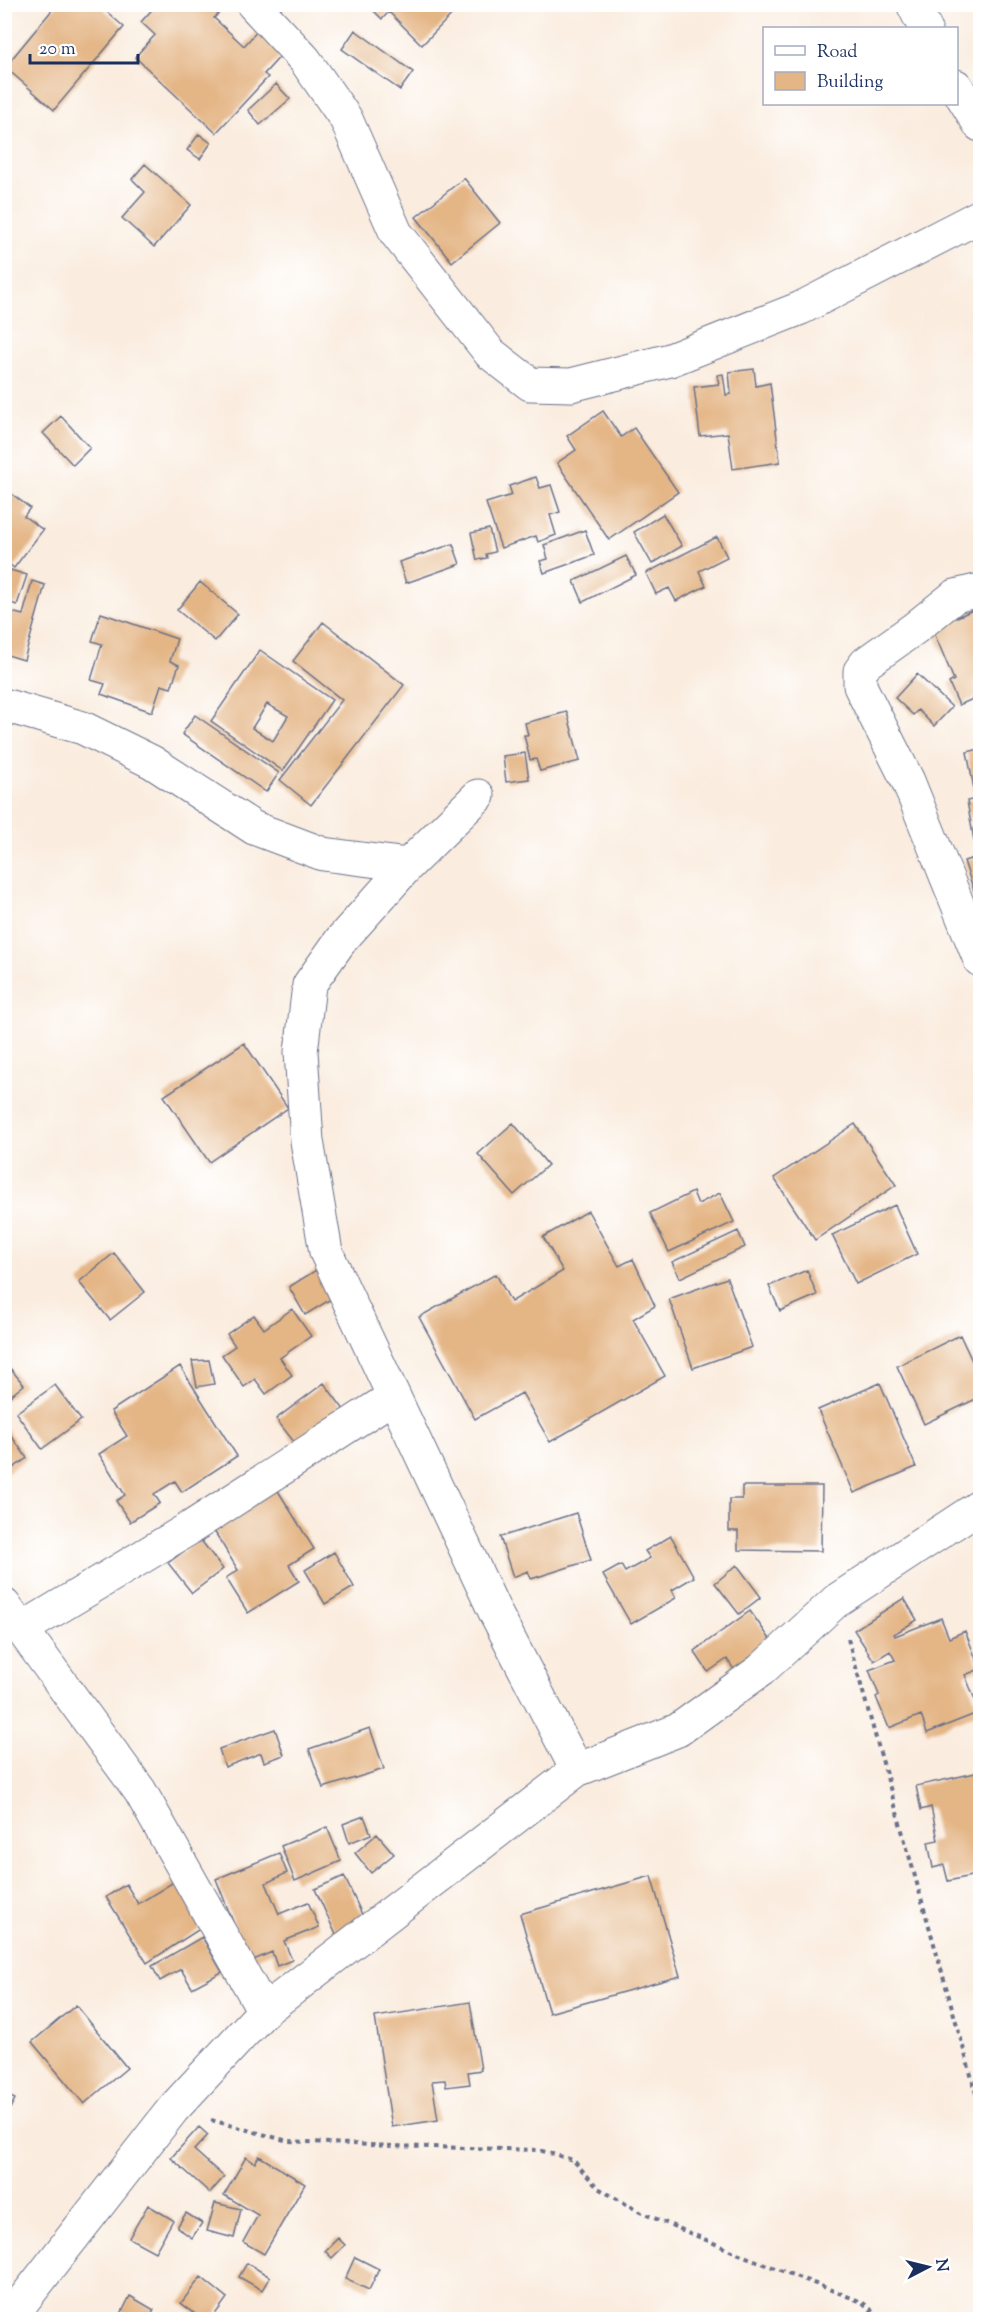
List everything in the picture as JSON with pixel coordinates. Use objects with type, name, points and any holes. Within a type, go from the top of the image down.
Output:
[{"type":"street","points":[[254,4],[305,60],[346,119],[396,233],[490,353],[530,384],[571,386],[670,360],[801,308],[981,216]]},
{"type":"street","points":[[913,4],[924,27]]},
{"type":"street","points":[[958,88],[981,125]]},
{"type":"street","points":[[981,590],[955,596],[866,663],[860,671],[860,686],[908,781],[981,960]]},
{"type":"street","points":[[4,705],[83,728],[152,762],[254,828],[323,854],[408,865]]},
{"type":"street","points":[[478,796],[408,865],[341,940],[309,985],[301,1052],[307,1141],[326,1252],[495,1614],[577,1770]]},
{"type":"street","points":[[264,2011],[140,1791],[13,1617],[190,1527],[393,1396]]},
{"type":"street","points":[[8,2319],[173,2109],[264,2011],[577,1770],[678,1730],[762,1670],[837,1600],[981,1506]]},
{"type":"path","points":[[4,17],[9,4]]},
{"type":"path","points":[[837,1600],[981,2107]]},
{"type":"path","points":[[173,2109],[288,2141],[539,2150],[573,2160],[598,2188],[640,2212],[748,2258],[862,2302],[884,2319]]},
{"type":"building","points":[[57,4],[98,4],[124,27],[54,110],[5,67]]},
{"type":"building","points":[[157,4],[212,4],[220,12],[214,18],[244,46],[259,29],[284,52],[264,74],[268,77],[216,133],[135,57],[155,35],[141,22]]},
{"type":"building","points":[[367,4],[462,4],[422,45],[389,12],[382,19]]},
{"type":"building","points":[[355,30],[413,72],[400,90],[342,49]]},
{"type":"building","points":[[276,84],[290,99],[260,125],[248,110]]},
{"type":"building","points":[[199,134],[211,143],[200,159],[187,150]]},
{"type":"building","points":[[145,164],[191,205],[154,247],[122,218],[145,192],[132,179]]},
{"type":"building","points":[[464,178],[500,223],[452,262],[416,217]]},
{"type":"building","points":[[754,369],[756,386],[770,383],[780,462],[733,469],[728,433],[700,436],[694,387],[719,384],[717,375],[723,374],[726,395],[731,394],[729,372]]},
{"type":"building","points":[[603,411],[621,437],[634,428],[678,492],[609,540],[557,463],[576,450],[567,436]]},
{"type":"building","points":[[61,416],[90,448],[73,465],[43,433]]},
{"type":"building","points":[[536,477],[540,488],[551,485],[560,512],[550,515],[556,535],[538,542],[536,536],[501,548],[486,503],[512,495],[509,486]]},
{"type":"building","points":[[4,488],[30,508],[24,516],[43,530],[14,568],[4,560]]},
{"type":"building","points":[[663,514],[682,546],[652,564],[634,532]]},
{"type":"building","points":[[489,529],[495,552],[486,554],[487,558],[477,560],[471,533]]},
{"type":"building","points":[[585,530],[594,555],[544,573],[540,561],[548,559],[544,545]]},
{"type":"building","points":[[717,537],[727,557],[699,571],[706,586],[676,601],[669,588],[656,594],[646,573]]},
{"type":"building","points":[[453,544],[460,564],[406,583],[399,562]]},
{"type":"building","points":[[626,556],[636,575],[583,602],[574,581]]},
{"type":"building","points":[[4,568],[27,575],[17,605],[4,601]]},
{"type":"building","points":[[32,581],[45,585],[24,660],[4,654],[4,610],[23,615]]},
{"type":"building","points":[[200,582],[238,614],[215,641],[177,610]]},
{"type":"building","points":[[980,607],[980,696],[959,705],[949,683],[954,680],[932,628]]},
{"type":"building","points":[[101,613],[177,639],[170,661],[179,665],[171,688],[161,685],[152,712],[101,694],[105,684],[91,680],[102,644],[92,641]]},
{"type":"building","points":[[323,622],[404,685],[311,805],[280,780],[342,700],[293,661]]},
{"type":"building","points":[[260,650],[332,700],[283,771],[211,721]],"holes":[[[267,704],[288,716],[273,741],[252,728]]]},
{"type":"building","points":[[917,674],[952,707],[934,726],[918,710],[913,715],[895,698]]},
{"type":"building","points":[[567,712],[580,761],[540,771],[536,759],[530,760],[524,735],[528,735],[525,723]]},
{"type":"building","points":[[195,715],[279,773],[266,792],[182,734]]},
{"type":"building","points":[[980,749],[980,840],[974,841],[967,801],[976,799],[967,752]]},
{"type":"building","points":[[525,753],[529,779],[506,782],[503,756]]},
{"type":"building","points":[[980,856],[980,909],[964,861]]},
{"type":"building","points":[[244,1043],[288,1108],[209,1162],[164,1096]]},
{"type":"building","points":[[513,1123],[548,1165],[514,1195],[478,1154]]},
{"type":"building","points":[[855,1124],[896,1185],[815,1240],[774,1178]]},
{"type":"building","points":[[693,1192],[698,1204],[720,1193],[734,1222],[669,1252],[650,1213]]},
{"type":"building","points":[[895,1205],[917,1254],[856,1284],[832,1235]]},
{"type":"building","points":[[588,1211],[619,1266],[633,1259],[655,1306],[633,1319],[665,1376],[550,1442],[522,1393],[475,1419],[419,1317],[496,1274],[511,1302],[563,1271],[543,1237]]},
{"type":"building","points":[[738,1231],[745,1247],[680,1278],[672,1262]]},
{"type":"building","points":[[114,1253],[145,1292],[110,1320],[79,1282]]},
{"type":"building","points":[[324,1265],[341,1293],[305,1315],[289,1287]]},
{"type":"building","points":[[807,1270],[817,1295],[780,1311],[769,1286]]},
{"type":"building","points":[[727,1278],[752,1347],[693,1368],[669,1299]]},
{"type":"building","points":[[292,1309],[311,1336],[280,1358],[292,1375],[266,1394],[255,1379],[244,1387],[222,1355],[235,1346],[227,1334],[254,1315],[264,1329]]},
{"type":"building","points":[[960,1335],[980,1378],[980,1397],[924,1424],[897,1366]]},
{"type":"building","points":[[209,1360],[214,1384],[197,1387],[192,1361]]},
{"type":"building","points":[[4,1361],[24,1385],[4,1401]]},
{"type":"building","points":[[180,1366],[237,1456],[182,1492],[175,1481],[154,1494],[160,1503],[130,1522],[116,1501],[125,1495],[99,1454],[127,1436],[111,1411]]},
{"type":"building","points":[[324,1383],[345,1411],[298,1447],[276,1419]]},
{"type":"building","points":[[880,1383],[916,1467],[854,1493],[818,1410]]},
{"type":"building","points":[[55,1385],[81,1420],[42,1449],[16,1413]]},
{"type":"building","points":[[5,1427],[27,1458],[5,1474]]},
{"type":"building","points":[[272,1481],[314,1549],[289,1565],[299,1581],[248,1613],[226,1578],[238,1570],[208,1521]]},
{"type":"building","points":[[742,1486],[822,1486],[821,1551],[738,1550],[738,1531],[729,1531],[729,1499],[742,1499]]},
{"type":"building","points":[[576,1513],[591,1560],[531,1579],[528,1571],[513,1577],[500,1537]]},
{"type":"building","points":[[671,1536],[694,1577],[672,1590],[676,1598],[631,1624],[603,1575],[621,1565],[625,1572],[650,1558],[645,1551]]},
{"type":"building","points":[[200,1539],[223,1569],[192,1593],[168,1563]]},
{"type":"building","points":[[334,1552],[354,1587],[325,1604],[305,1570]]},
{"type":"building","points":[[737,1565],[761,1597],[739,1614],[715,1583]]},
{"type":"building","points":[[904,1598],[917,1620],[894,1634],[895,1636],[941,1618],[949,1638],[965,1631],[980,1669],[965,1675],[980,1712],[927,1733],[921,1715],[889,1728],[876,1697],[879,1695],[869,1670],[895,1660],[890,1651],[874,1661],[854,1630]]},
{"type":"building","points":[[750,1611],[775,1646],[737,1674],[727,1659],[708,1672],[694,1651]]},
{"type":"building","points":[[370,1728],[384,1769],[323,1788],[309,1749]]},
{"type":"building","points":[[275,1729],[284,1755],[264,1762],[261,1753],[225,1767],[219,1749]]},
{"type":"building","points":[[980,1772],[980,1874],[948,1881],[944,1865],[933,1868],[928,1842],[938,1840],[931,1807],[921,1810],[916,1786]]},
{"type":"building","points":[[364,1816],[371,1834],[349,1843],[343,1824]]},
{"type":"building","points":[[327,1827],[341,1861],[295,1881],[281,1846]]},
{"type":"building","points":[[377,1834],[394,1854],[371,1873],[355,1853]]},
{"type":"building","points":[[279,1853],[287,1873],[266,1883],[279,1914],[308,1902],[319,1927],[284,1941],[292,1960],[277,1966],[272,1952],[249,1962],[216,1879]]},
{"type":"building","points":[[344,1876],[366,1923],[337,1937],[315,1889]]},
{"type":"building","points":[[651,1876],[680,1976],[549,2013],[520,1914]]},
{"type":"building","points":[[180,1878],[209,1923],[147,1963],[106,1897],[126,1884],[138,1904]]},
{"type":"building","points":[[202,1937],[222,1972],[192,1988],[181,1969],[160,1981],[152,1966]]},
{"type":"building","points":[[470,2002],[481,2070],[468,2072],[470,2084],[446,2087],[445,2080],[432,2081],[438,2120],[392,2127],[375,2017]]},
{"type":"building","points":[[76,2005],[127,2068],[84,2104],[32,2042]]},
{"type":"building","points":[[4,2094],[15,2099],[4,2120]]},
{"type":"building","points":[[199,2127],[208,2135],[194,2150],[224,2177],[210,2193],[171,2158]]},
{"type":"building","points":[[259,2156],[305,2184],[264,2254],[243,2242],[258,2215],[224,2195],[246,2157],[255,2163]]},
{"type":"building","points":[[215,2203],[241,2209],[234,2238],[207,2231]]},
{"type":"building","points":[[148,2205],[173,2220],[155,2252],[129,2238]]},
{"type":"building","points":[[186,2213],[202,2223],[192,2238],[177,2227]]},
{"type":"building","points":[[338,2238],[345,2245],[332,2258],[325,2251]]},
{"type":"building","points":[[355,2257],[379,2269],[369,2290],[345,2279]]},
{"type":"building","points":[[247,2263],[270,2277],[262,2290],[239,2277]]},
{"type":"building","points":[[201,2277],[227,2298],[211,2320],[203,2320],[181,2303]]},
{"type":"building","points":[[130,2296],[154,2310],[149,2320],[118,2320]]}]
